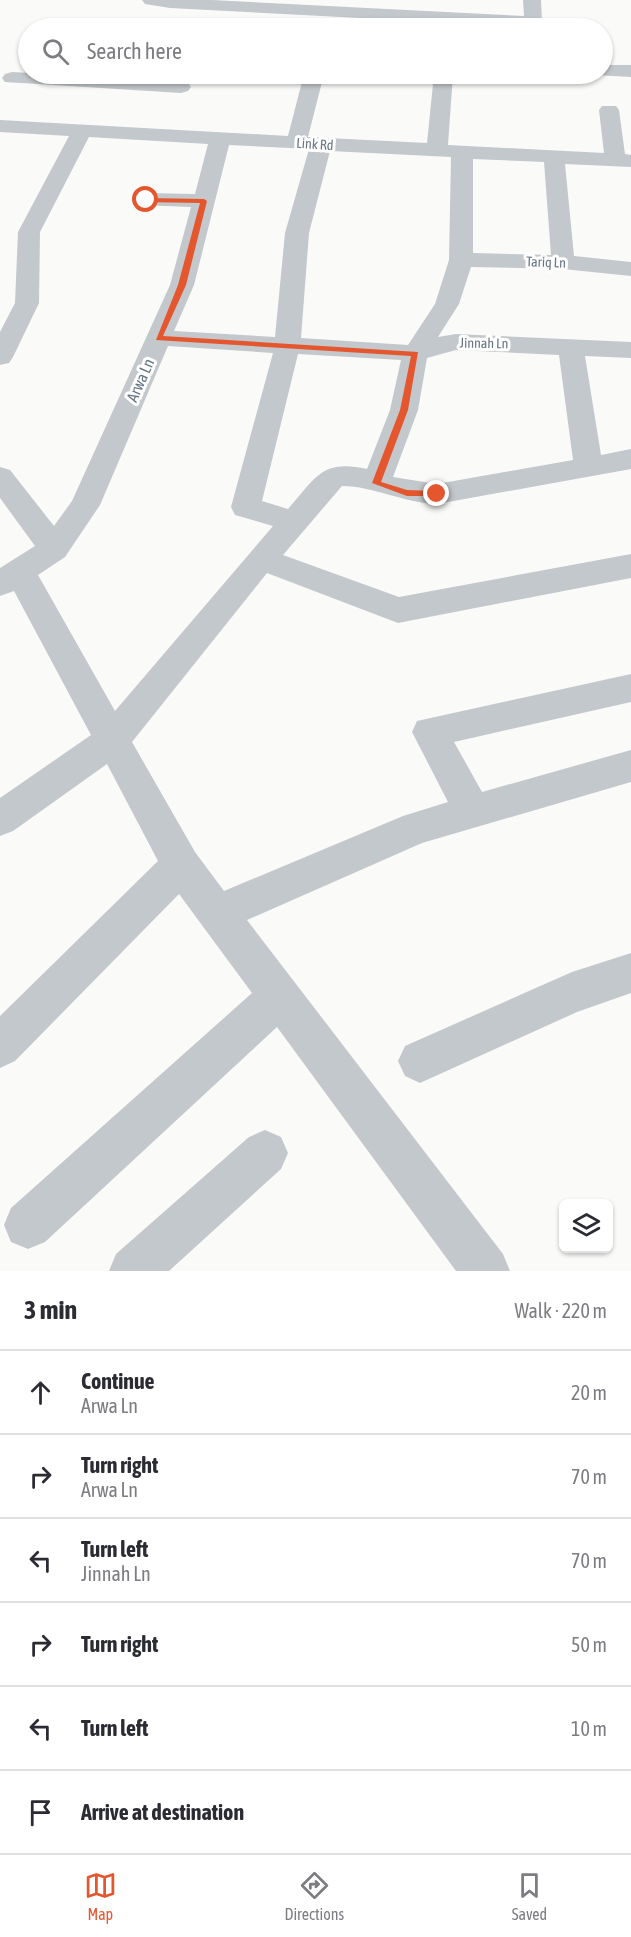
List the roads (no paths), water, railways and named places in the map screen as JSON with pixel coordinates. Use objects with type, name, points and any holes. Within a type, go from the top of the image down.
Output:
[{"type":"street","points":[[151,0],[215,13],[448,15],[484,18]]},
{"type":"street","points":[[532,0],[533,18]]},
{"type":"street","points":[[613,71],[631,71]]},
{"type":"street","points":[[12,78],[18,78]]},
{"type":"street","points":[[156,135],[182,84]]},
{"type":"street","points":[[296,143],[311,84]]},
{"type":"street","points":[[437,151],[443,84]]},
{"type":"street","points":[[609,110],[623,160]]},
{"type":"street","name":"Link Rd","points":[[0,126],[623,160]]},
{"type":"street","points":[[0,357],[27,303],[29,231],[82,131]]},
{"type":"street","name":"Arwa Ln","points":[[54,549],[85,505],[182,285],[220,139]]},
{"type":"street","points":[[294,522],[246,507],[287,348],[297,233],[321,145]]},
{"type":"street","points":[[376,483],[404,410],[416,353],[447,304],[461,260],[462,152]]},
{"type":"street","points":[[554,157],[563,262]]},
{"type":"street","points":[[146,200],[204,201]]},
{"type":"street","name":"Tariq Ln","points":[[461,260],[563,262],[631,269]]},
{"type":"street","name":"Jinnah Ln","points":[[158,338],[287,348],[416,353],[436,345],[456,342],[631,350]]},
{"type":"street","points":[[571,346],[588,467]]},
{"type":"street","points":[[0,819],[112,740],[333,477],[342,474],[407,493],[437,494],[631,459]]},
{"type":"street","points":[[0,477],[54,549],[10,578],[112,740],[181,865],[486,1271]]},
{"type":"street","points":[[262,559],[399,610],[631,566]]},
{"type":"street","points":[[473,812],[430,732],[631,688]]},
{"type":"street","points":[[218,914],[416,828],[631,766]]},
{"type":"street","points":[[0,1046],[181,865]]},
{"type":"street","points":[[420,1061],[572,993],[631,973]]},
{"type":"street","points":[[28,1225],[280,996]]},
{"type":"street","points":[[133,1271],[265,1153]]}]
